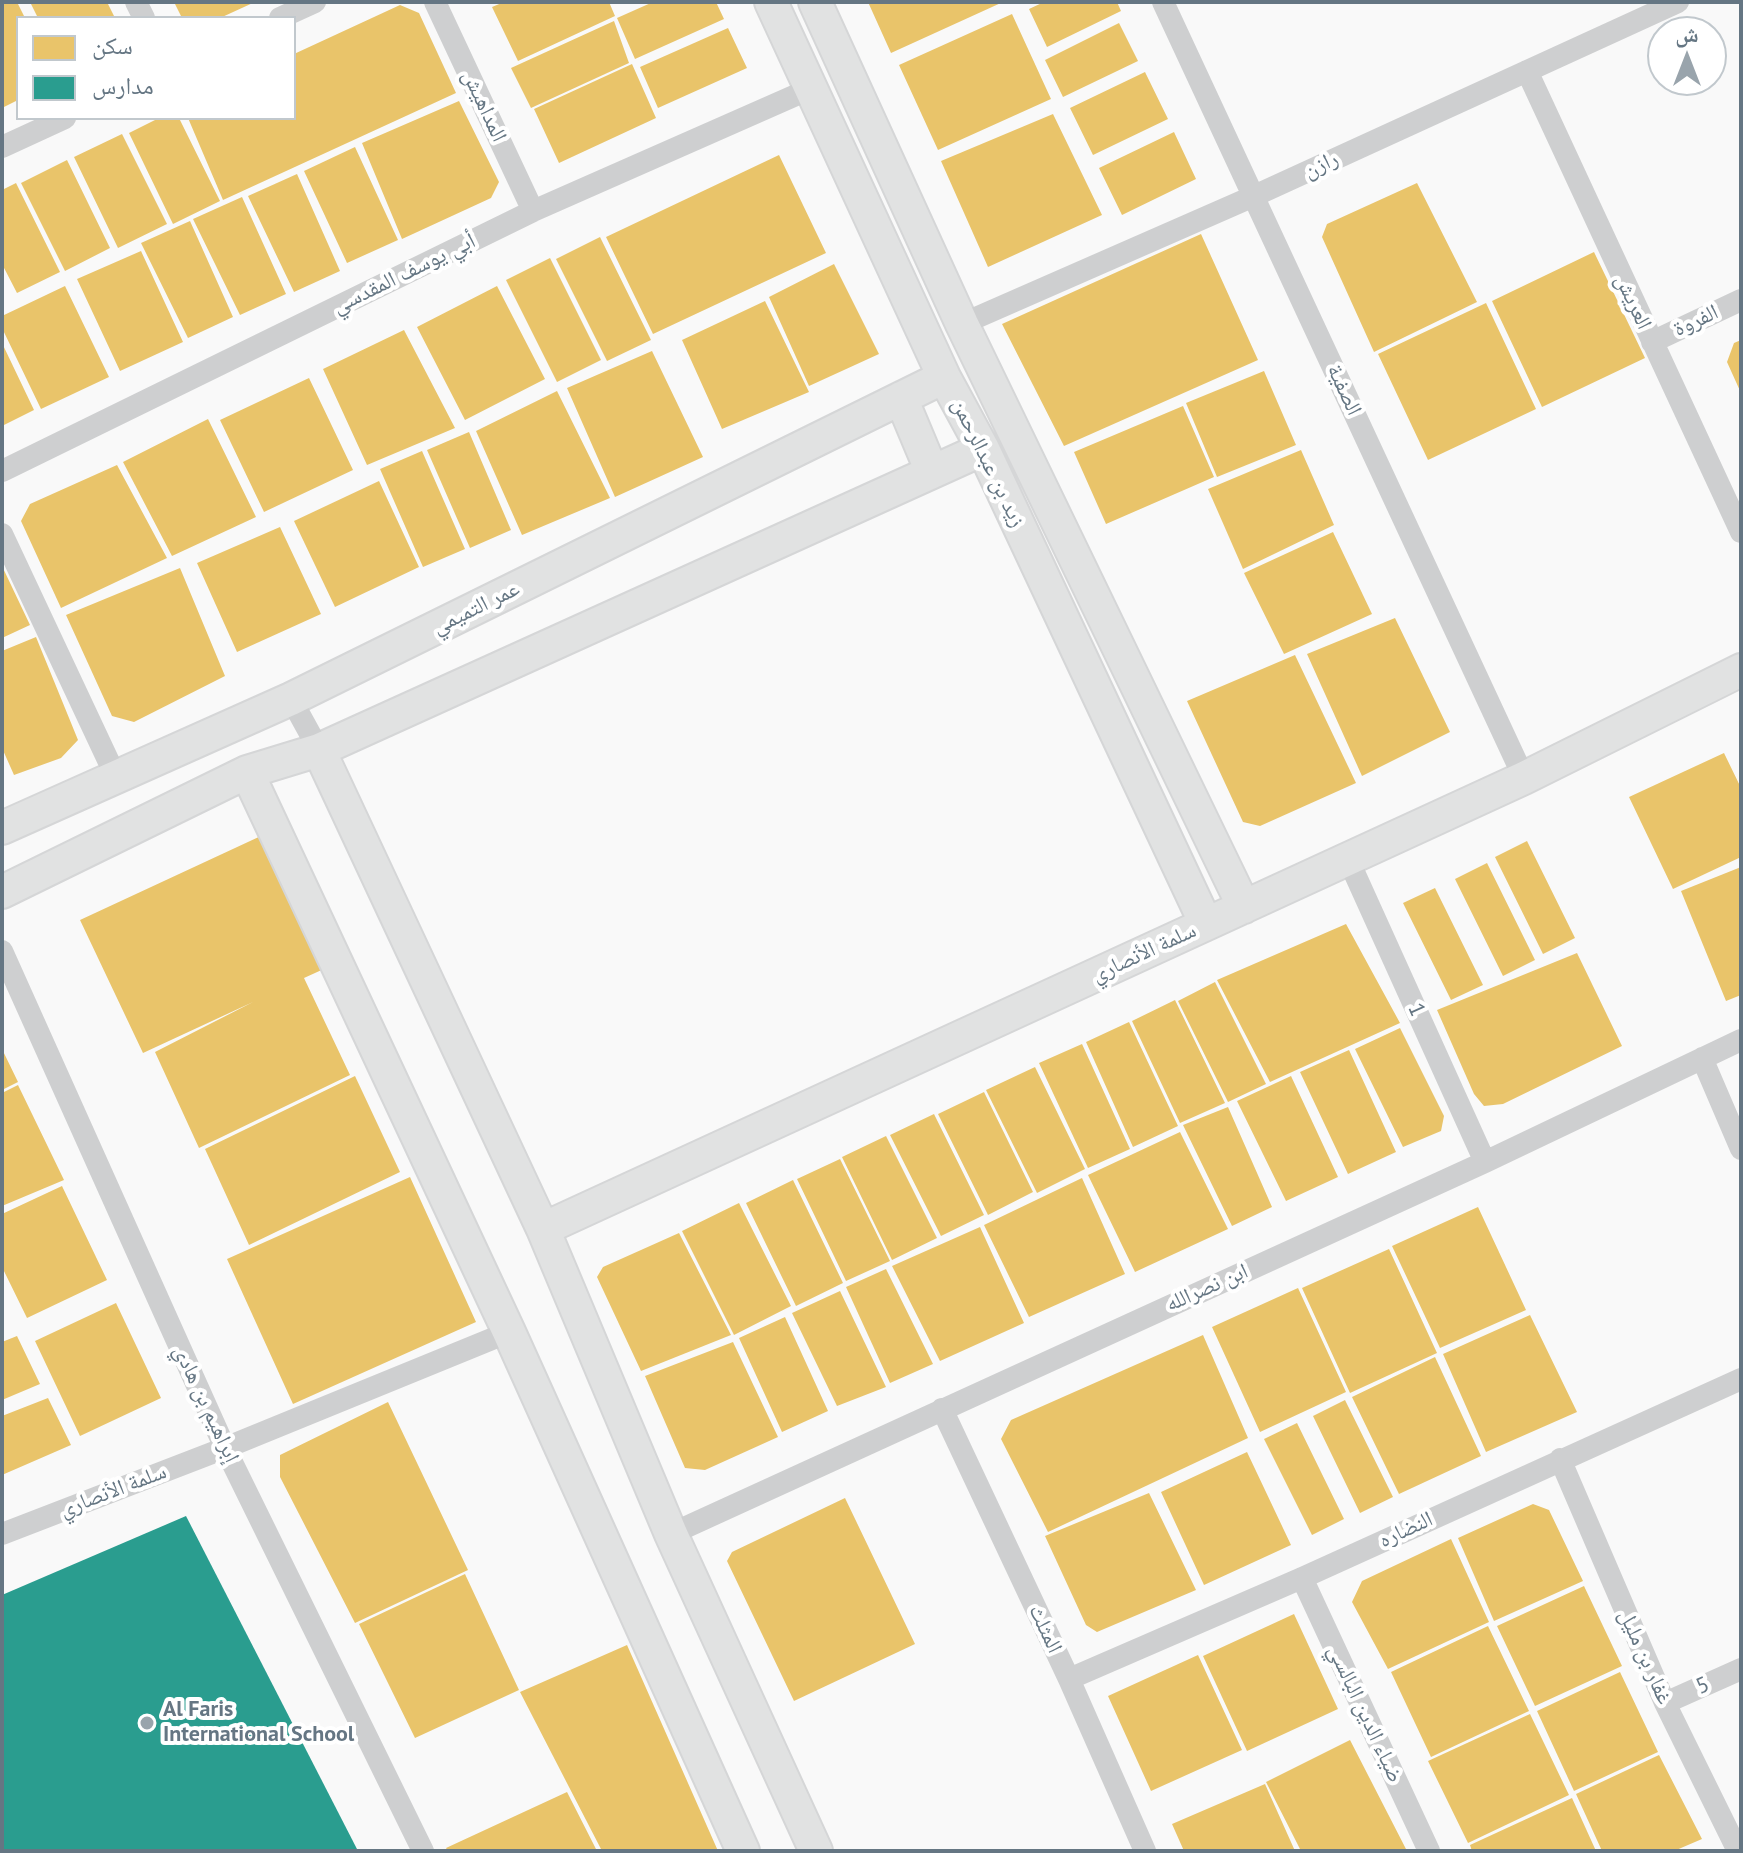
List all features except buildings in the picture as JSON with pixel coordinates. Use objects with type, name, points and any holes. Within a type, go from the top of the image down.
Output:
[{"type":"street","points":[[284,16],[315,2]]},
{"type":"street","name":"المداهيش","points":[[435,2],[533,211]]},
{"type":"street","name":"زيد بن عبدالرحمن","points":[[771,2],[944,377],[983,449],[1206,924]]},
{"type":"street","name":"زيد بن عبدالرحمن","points":[[815,2],[962,324],[1244,907]]},
{"type":"street","name":"الصفية","points":[[1163,2],[1524,778]]},
{"type":"street","name":"رازن","points":[[962,324],[1254,196],[1678,2]]},
{"type":"street","name":"العريش","points":[[1527,71],[1741,532]]},
{"type":"street","name":"أبي يوسف المقدسي","points":[[2,471],[533,211],[812,88]]},
{"type":"street","points":[[2,147],[61,120]]},
{"type":"street","name":"الفروة","points":[[1652,342],[1741,300]]},
{"type":"street","name":"عمر التميمي","points":[[2,828],[291,699],[944,377]]},
{"type":"street","points":[[901,398],[932,472]]},
{"type":"street","points":[[2,892],[247,772],[319,750],[983,449]]},
{"type":"street","points":[[2,534],[116,777]]},
{"type":"street","name":"سلمة الأنصاري","points":[[543,1229],[1524,778],[1741,670]]},
{"type":"street","points":[[291,699],[319,750],[543,1229],[671,1534],[816,1851]]},
{"type":"street","points":[[247,772],[509,1332],[743,1851]]},
{"type":"street","name":"1","points":[[1348,859],[1485,1162]]},
{"type":"street","name":"إبراهيم بن هادي","points":[[2,951],[225,1448],[423,1851]]},
{"type":"street","name":"ابن نصرالله","points":[[671,1534],[1485,1162],[1741,1040]]},
{"type":"street","points":[[1702,1058],[1741,1149]]},
{"type":"street","name":"سلمة الأنصاري","points":[[2,1534],[225,1448],[509,1332]]},
{"type":"street","name":"النضاره","points":[[1069,1679],[1302,1578],[1741,1379]]},
{"type":"street","name":"المثلث","points":[[942,1409],[1069,1679],[1145,1851]]},
{"type":"street","name":"غفار بن مليل","points":[[1560,1459],[1665,1703],[1738,1851]]},
{"type":"street","name":"ضياء الدين البالسي","points":[[1302,1578],[1429,1851]]},
{"type":"street","name":"5","points":[[1665,1703],[1741,1669]]},
{"type":"place","name":"Al Faris International School","points":[[147,1723]]}]
